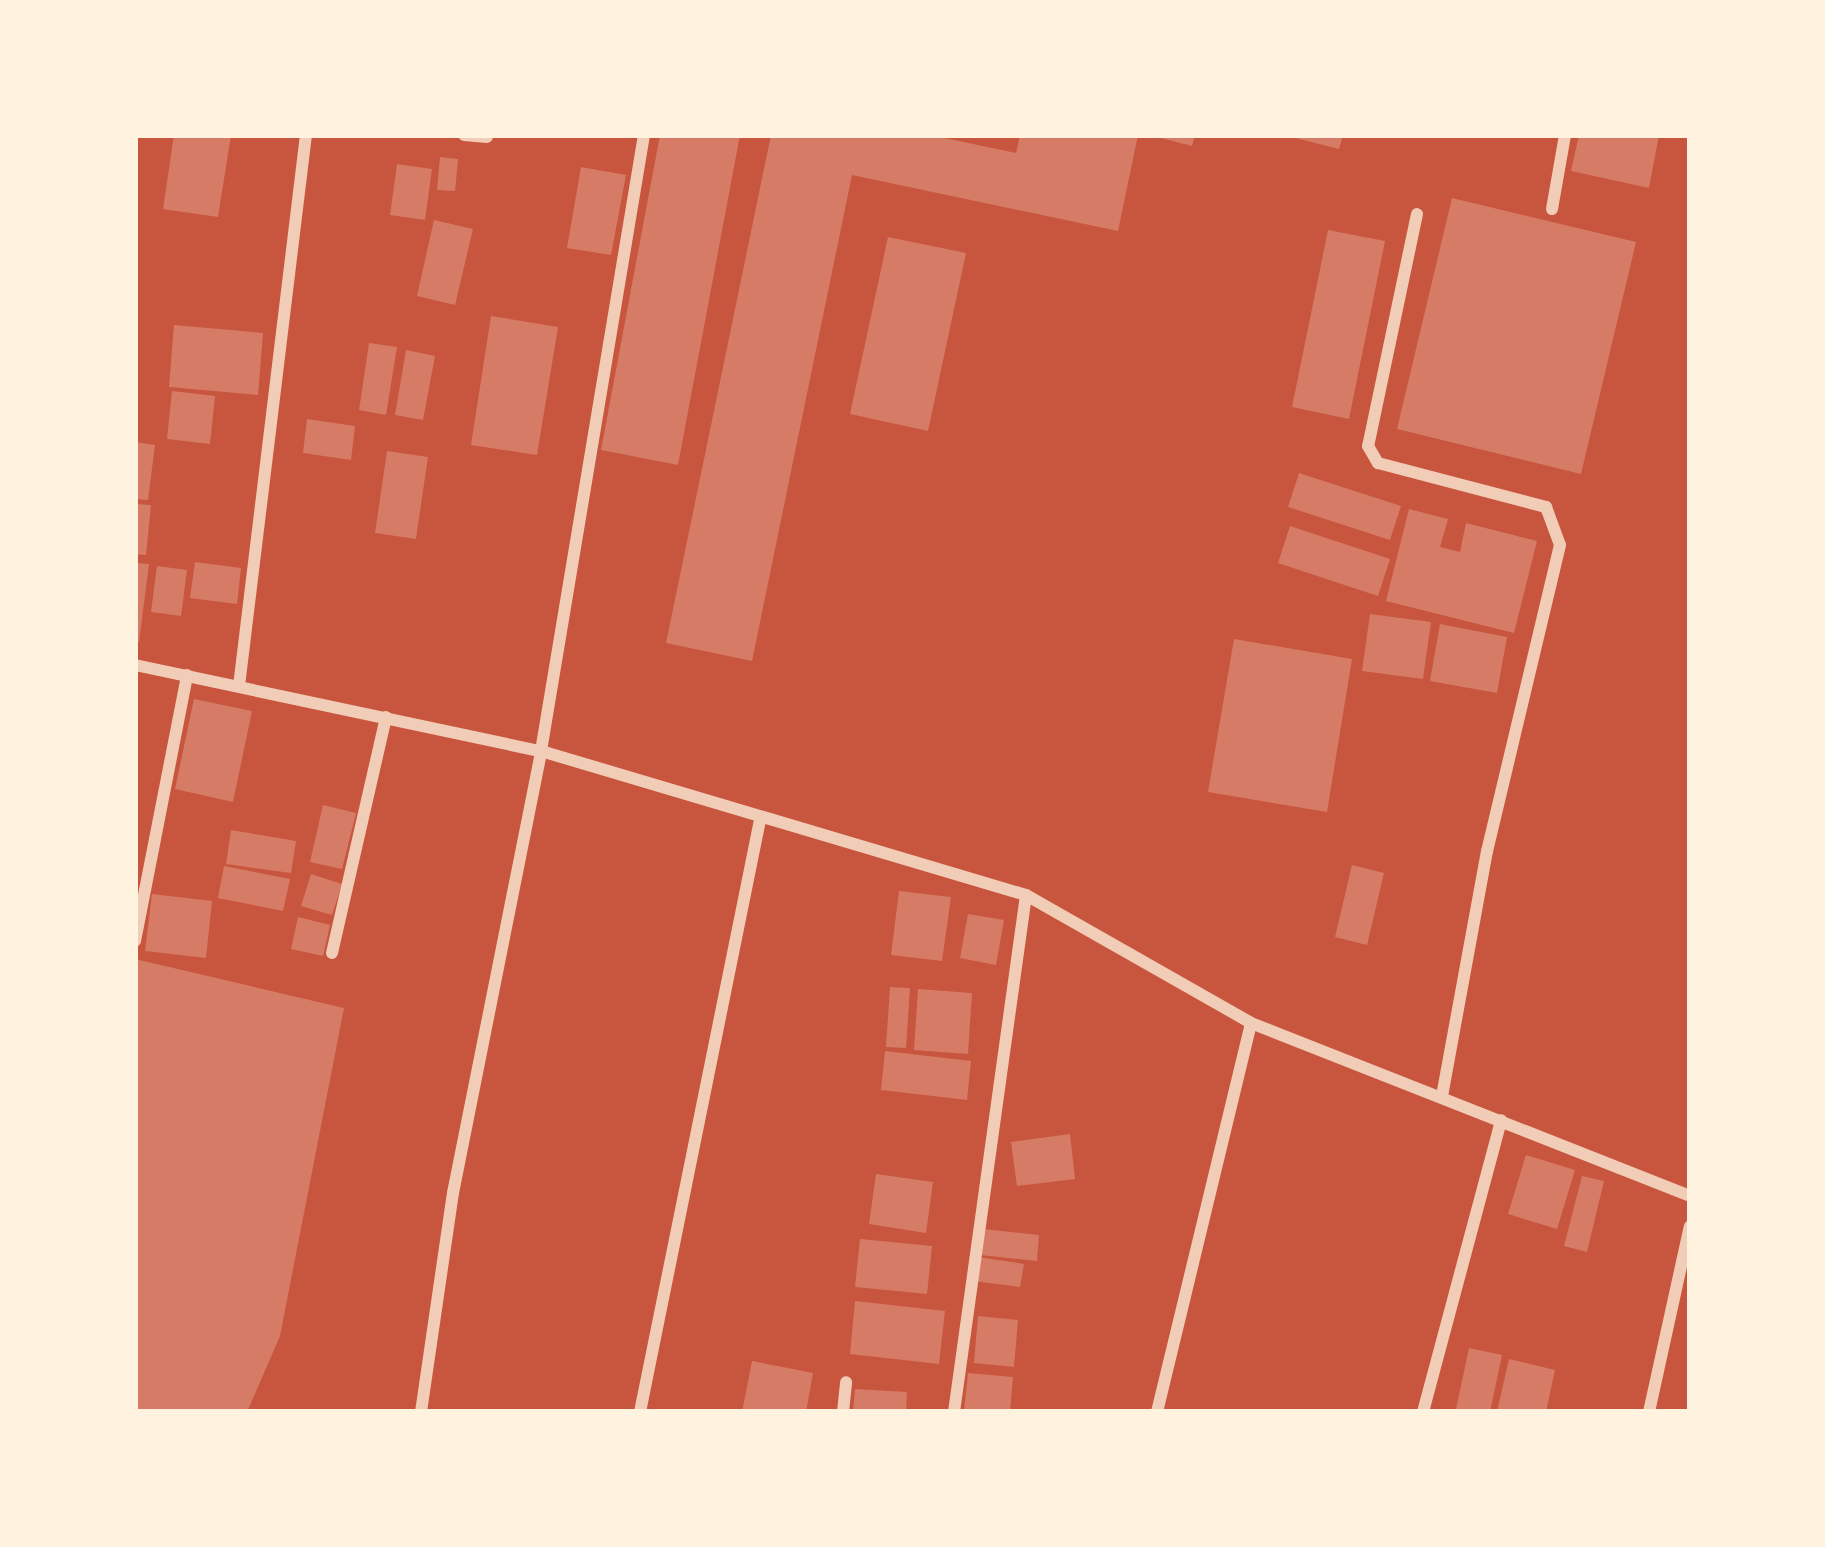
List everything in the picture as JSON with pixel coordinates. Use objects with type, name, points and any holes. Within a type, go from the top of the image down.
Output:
[{"type":"street","points":[[239,686],[306,135]]},
{"type":"street","points":[[464,135],[487,137]]},
{"type":"street","points":[[421,1412],[453,1193],[542,751],[644,135]]},
{"type":"street","points":[[1552,209],[1565,135]]},
{"type":"street","points":[[1417,214],[1368,446],[1378,463],[1546,507],[1560,545],[1487,851],[1442,1097]]},
{"type":"street","points":[[135,665],[542,751],[1026,896],[1251,1024],[1690,1196]]},
{"type":"street","points":[[135,941],[187,675]]},
{"type":"street","points":[[332,953],[386,717]]},
{"type":"street","points":[[640,1412],[760,820]]},
{"type":"street","points":[[954,1412],[1026,896]]},
{"type":"street","points":[[1156,1412],[1251,1024]]},
{"type":"street","points":[[1424,1412],[1501,1120]]},
{"type":"street","points":[[1649,1412],[1690,1226]]},
{"type":"street","points":[[843,1412],[846,1382]]},
{"type":"building","points":[[174,135],[231,135],[218,217],[163,209]]},
{"type":"building","points":[[660,135],[740,135],[678,465],[601,450]]},
{"type":"building","points":[[771,135],[930,135],[1016,153],[1020,135],[1138,135],[1118,231],[852,175],[752,661],[666,643]]},
{"type":"building","points":[[1149,135],[1195,135],[1192,146]]},
{"type":"building","points":[[1284,135],[1343,135],[1339,149]]},
{"type":"building","points":[[1579,135],[1659,135],[1649,188],[1571,171]]},
{"type":"building","points":[[440,157],[458,159],[455,191],[437,190]]},
{"type":"building","points":[[397,164],[432,169],[425,220],[390,215]]},
{"type":"building","points":[[581,167],[626,175],[611,255],[567,248]]},
{"type":"building","points":[[1452,198],[1636,242],[1581,474],[1397,429]]},
{"type":"building","points":[[434,220],[473,229],[455,305],[417,296]]},
{"type":"building","points":[[1328,230],[1385,241],[1349,419],[1292,407]]},
{"type":"building","points":[[888,237],[966,253],[928,431],[850,414]]},
{"type":"building","points":[[491,316],[558,327],[537,455],[471,445]]},
{"type":"building","points":[[174,325],[263,333],[258,395],[169,387]]},
{"type":"building","points":[[369,343],[397,347],[386,415],[359,410]]},
{"type":"building","points":[[406,350],[435,356],[423,420],[395,415]]},
{"type":"building","points":[[172,391],[215,396],[210,444],[167,439]]},
{"type":"building","points":[[307,419],[355,426],[351,460],[303,453]]},
{"type":"building","points":[[135,442],[155,445],[148,500],[135,499]]},
{"type":"building","points":[[387,451],[428,457],[416,539],[375,533]]},
{"type":"building","points":[[1299,473],[1401,506],[1390,540],[1288,507]]},
{"type":"building","points":[[135,504],[151,505],[146,555],[135,554]]},
{"type":"building","points":[[1409,509],[1448,519],[1440,547],[1460,552],[1466,523],[1537,541],[1514,633],[1386,601]]},
{"type":"building","points":[[1290,526],[1390,559],[1378,596],[1278,563]]},
{"type":"building","points":[[195,562],[241,568],[237,604],[190,598]]},
{"type":"building","points":[[135,563],[149,564],[139,642],[135,642]]},
{"type":"building","points":[[157,566],[187,570],[181,616],[151,612]]},
{"type":"building","points":[[1370,614],[1431,622],[1423,679],[1362,671]]},
{"type":"building","points":[[1440,624],[1507,637],[1497,693],[1430,681]]},
{"type":"building","points":[[1234,639],[1352,659],[1327,812],[1208,792]]},
{"type":"building","points":[[194,699],[252,711],[233,802],[175,789]]},
{"type":"building","points":[[323,805],[356,813],[342,869],[310,862]]},
{"type":"building","points":[[231,830],[296,841],[291,873],[226,864]]},
{"type":"building","points":[[1352,865],[1384,873],[1367,945],[1335,937]]},
{"type":"building","points":[[224,866],[290,879],[283,911],[218,898]]},
{"type":"building","points":[[311,874],[342,884],[332,915],[301,906]]},
{"type":"building","points":[[899,891],[951,897],[942,961],[891,955]]},
{"type":"building","points":[[152,894],[212,901],[206,958],[145,951]]},
{"type":"building","points":[[968,914],[1004,920],[996,965],[960,958]]},
{"type":"building","points":[[298,917],[330,925],[323,956],[291,949]]},
{"type":"building","points":[[135,959],[344,1008],[280,1336],[247,1412],[135,1412]]},
{"type":"building","points":[[890,987],[910,988],[906,1048],[886,1047]]},
{"type":"building","points":[[918,989],[972,993],[968,1054],[914,1050]]},
{"type":"building","points":[[885,1051],[971,1061],[967,1100],[881,1090]]},
{"type":"building","points":[[1070,1134],[1075,1179],[1017,1186],[1011,1142]]},
{"type":"building","points":[[1526,1155],[1575,1170],[1557,1229],[1508,1214]]},
{"type":"building","points":[[876,1174],[933,1182],[926,1233],[869,1224]]},
{"type":"building","points":[[1582,1176],[1604,1181],[1587,1252],[1564,1246]]},
{"type":"building","points":[[982,1229],[1039,1235],[1037,1261],[980,1255]]},
{"type":"building","points":[[860,1239],[932,1246],[927,1294],[855,1287]]},
{"type":"building","points":[[978,1257],[1024,1264],[1020,1287],[974,1281]]},
{"type":"building","points":[[855,1301],[945,1311],[939,1364],[850,1354]]},
{"type":"building","points":[[978,1316],[1018,1320],[1014,1367],[974,1363]]},
{"type":"building","points":[[1469,1348],[1502,1355],[1490,1412],[1456,1409]]},
{"type":"building","points":[[1509,1359],[1555,1370],[1546,1412],[1497,1412]]},
{"type":"building","points":[[752,1361],[813,1373],[806,1412],[742,1412]]},
{"type":"building","points":[[968,1373],[1013,1377],[1010,1412],[964,1412]]},
{"type":"building","points":[[855,1389],[907,1392],[906,1412],[853,1412]]}]
